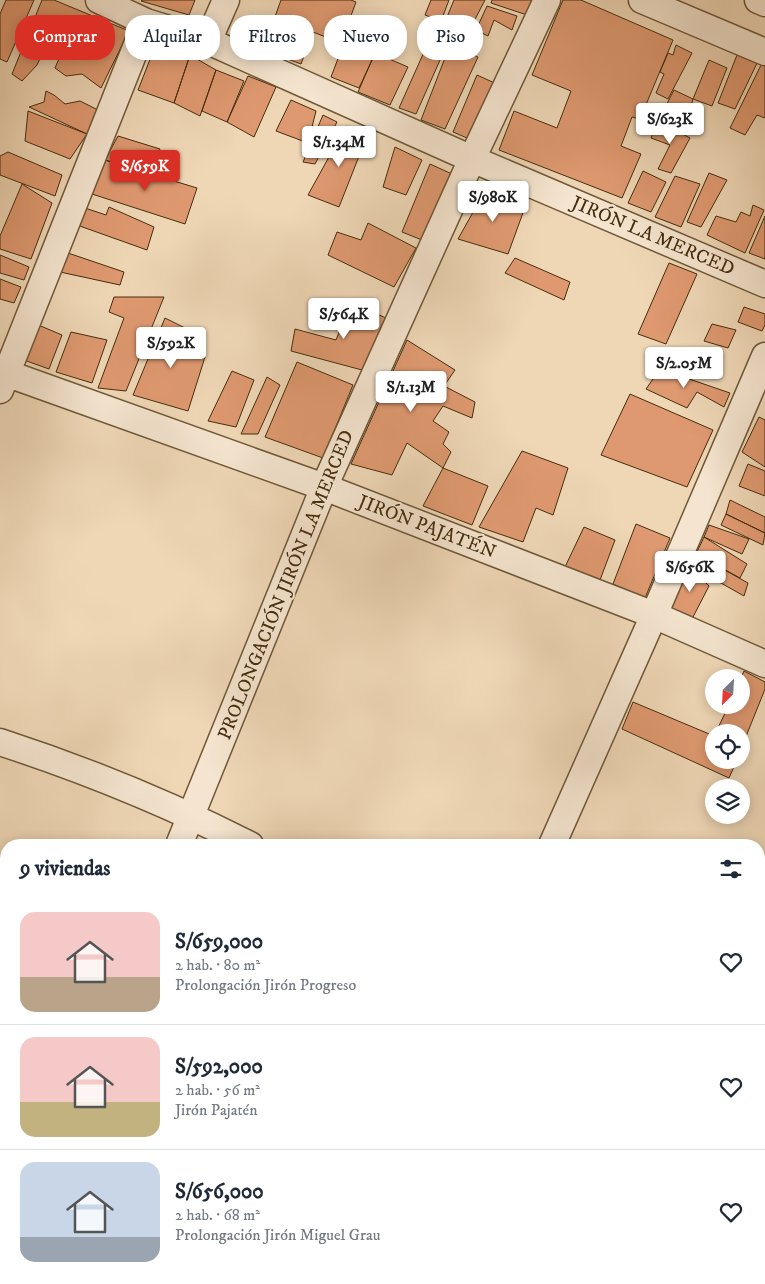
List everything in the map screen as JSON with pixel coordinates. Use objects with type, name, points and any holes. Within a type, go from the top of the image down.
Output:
[{"type":"street","name":"JIRÓN LA MERCED","points":[[99,0],[131,15]]},
{"type":"street","points":[[219,15],[226,0]]},
{"type":"street","name":"PROLONGACIÓN JIRÓN LA MERCED","points":[[182,839],[324,487],[472,159],[548,0]]},
{"type":"street","points":[[642,0],[765,52]]},
{"type":"street","points":[[758,0],[765,3]]},
{"type":"street","name":"JIRÓN LA MERCED","points":[[220,45],[472,159],[765,284]]},
{"type":"street","points":[[3,378],[131,60]]},
{"type":"street","points":[[555,839],[654,616],[765,356]]},
{"type":"street","name":"JIRÓN PAJATÉN","points":[[3,378],[324,487],[654,616],[765,664]]},
{"type":"street","points":[[0,742],[70,765],[192,816],[238,839]]},
{"type":"building","points":[[6,0],[34,0],[27,15],[15,15],[15,44],[7,62],[0,59],[0,14]]},
{"type":"building","points":[[42,0],[54,0],[90,15],[36,15]]},
{"type":"building","points":[[142,0],[195,0],[189,15]]},
{"type":"building","points":[[281,0],[351,0],[356,2],[351,15],[324,15],[324,36],[314,32],[314,15],[276,15]]},
{"type":"building","points":[[431,0],[449,0],[443,15],[425,15]]},
{"type":"building","points":[[454,0],[485,0],[477,15],[448,15]]},
{"type":"building","points":[[492,0],[537,0],[530,16],[491,3]]},
{"type":"building","points":[[563,0],[581,0],[673,40],[640,119],[632,117],[621,146],[641,154],[622,198],[499,150],[514,111],[557,128],[571,91],[532,75]]},
{"type":"building","points":[[487,6],[517,16],[512,30],[494,20],[488,36],[483,34],[483,15]]},
{"type":"building","points":[[115,25],[125,29],[125,39],[115,60]]},
{"type":"building","points":[[676,45],[692,53],[668,99],[656,93],[664,74],[660,72],[668,53],[673,55]]},
{"type":"building","points":[[739,50],[759,59],[735,109],[718,103]]},
{"type":"building","points":[[18,60],[39,60],[22,81],[12,74]]},
{"type":"building","points":[[58,60],[115,60],[101,88],[82,74],[66,76],[55,68]]},
{"type":"building","points":[[150,60],[188,60],[174,103],[138,90]]},
{"type":"building","points":[[188,60],[199,60],[216,70],[200,116],[174,103]]},
{"type":"building","points":[[290,60],[302,60],[301,64]]},
{"type":"building","points":[[337,60],[372,60],[359,88],[331,77]]},
{"type":"building","points":[[372,60],[392,60],[408,67],[390,105],[358,92]]},
{"type":"building","points":[[420,60],[440,60],[416,114],[399,108]]},
{"type":"building","points":[[444,60],[477,60],[445,129],[421,120]]},
{"type":"building","points":[[709,60],[727,68],[712,106],[693,99]]},
{"type":"building","points":[[762,63],[765,64],[765,118],[757,115],[745,135],[730,128]]},
{"type":"building","points":[[216,70],[244,81],[227,122],[202,111]]},
{"type":"building","points":[[477,75],[499,85],[474,141],[453,132]]},
{"type":"building","points":[[248,76],[276,87],[254,137],[227,122]]},
{"type":"building","points":[[674,90],[693,99],[690,111],[703,117],[697,131],[684,123],[680,133],[658,121]]},
{"type":"building","points":[[46,91],[65,104],[80,101],[98,110],[87,134],[29,107],[44,102]]},
{"type":"building","points":[[291,100],[316,111],[308,143],[276,131]]},
{"type":"building","points":[[28,111],[87,134],[70,159],[25,141]]},
{"type":"building","points":[[323,115],[337,122],[315,164],[303,162]]},
{"type":"building","points":[[658,121],[690,138],[671,173],[658,169],[670,145],[651,138]]},
{"type":"building","points":[[346,126],[367,136],[339,207],[308,195]]},
{"type":"building","points":[[118,136],[160,149],[151,174],[105,160]]},
{"type":"building","points":[[395,147],[422,160],[406,195],[383,187]]},
{"type":"building","points":[[8,152],[62,175],[55,196],[0,175],[0,156]]},
{"type":"building","points":[[105,160],[197,188],[185,224],[92,194]]},
{"type":"building","points":[[430,164],[452,174],[422,240],[402,232]]},
{"type":"building","points":[[643,171],[666,182],[651,212],[628,203]]},
{"type":"building","points":[[709,173],[727,180],[701,227],[687,222]]},
{"type":"building","points":[[675,176],[700,184],[681,227],[655,217]]},
{"type":"building","points":[[22,184],[52,203],[31,259],[0,249],[0,236]]},
{"type":"building","points":[[486,189],[524,210],[508,254],[458,239]]},
{"type":"building","points":[[753,205],[764,210],[745,253],[707,235],[716,216],[736,222],[741,212],[750,216]]},
{"type":"building","points":[[82,207],[106,215],[109,207],[154,227],[147,250],[77,225]]},
{"type":"building","points":[[765,216],[765,259],[749,253]]},
{"type":"building","points":[[368,223],[416,248],[394,287],[328,255],[337,232],[361,240]]},
{"type":"building","points":[[68,253],[124,272],[120,285],[60,272]]},
{"type":"building","points":[[0,255],[29,267],[24,280],[0,273]]},
{"type":"building","points":[[515,258],[570,282],[564,300],[505,273]]},
{"type":"building","points":[[669,263],[697,274],[666,344],[638,334]]},
{"type":"building","points":[[0,279],[21,287],[14,303],[0,299]]},
{"type":"building","points":[[114,297],[164,297],[126,391],[98,388],[124,318],[109,312]]},
{"type":"building","points":[[359,306],[386,318],[362,370],[291,351],[295,329],[336,340],[347,312]]},
{"type":"building","points":[[744,307],[765,314],[765,325],[762,331],[738,322]]},
{"type":"building","points":[[165,318],[189,330],[186,346],[205,357],[188,411],[133,395]]},
{"type":"building","points":[[36,324],[62,335],[49,369],[21,359]]},
{"type":"building","points":[[712,324],[736,330],[728,348],[704,341]]},
{"type":"building","points":[[71,332],[107,340],[92,383],[56,372]]},
{"type":"building","points":[[407,340],[455,370],[444,386],[475,402],[472,418],[443,406],[433,421],[449,432],[443,444],[451,452],[443,468],[407,443],[392,475],[351,464]]},
{"type":"building","points":[[297,362],[353,385],[323,458],[265,437]]},
{"type":"building","points":[[660,369],[730,393],[724,407],[697,392],[687,408],[646,389]]},
{"type":"building","points":[[232,371],[254,380],[236,427],[208,421]]},
{"type":"building","points":[[267,377],[280,385],[258,434],[241,434]]},
{"type":"building","points":[[630,394],[713,430],[687,487],[601,455]]},
{"type":"building","points":[[759,417],[765,420],[765,467],[742,452]]},
{"type":"building","points":[[522,451],[568,468],[553,515],[536,508],[523,542],[479,527]]},
{"type":"building","points":[[748,464],[765,471],[765,496],[739,486]]},
{"type":"building","points":[[443,468],[488,486],[472,525],[423,506]]},
{"type":"building","points":[[730,500],[765,517],[765,533],[726,514]]},
{"type":"building","points":[[726,514],[765,533],[763,545],[721,525]]},
{"type":"building","points":[[636,524],[670,538],[645,598],[613,584]]},
{"type":"building","points":[[709,525],[749,539],[742,554],[704,537]]},
{"type":"building","points":[[584,527],[615,540],[600,580],[565,567]]},
{"type":"building","points":[[704,537],[747,564],[740,578],[696,554]]},
{"type":"building","points":[[696,554],[748,583],[744,596],[689,565]]},
{"type":"building","points":[[689,565],[709,586],[693,617],[671,608]]},
{"type":"building","points":[[750,674],[765,682],[765,689],[750,726],[750,724],[720,724],[725,714],[750,714]]},
{"type":"building","points":[[633,702],[705,732],[705,767],[622,729]]},
{"type":"building","points":[[709,769],[733,769],[729,778]]}]
